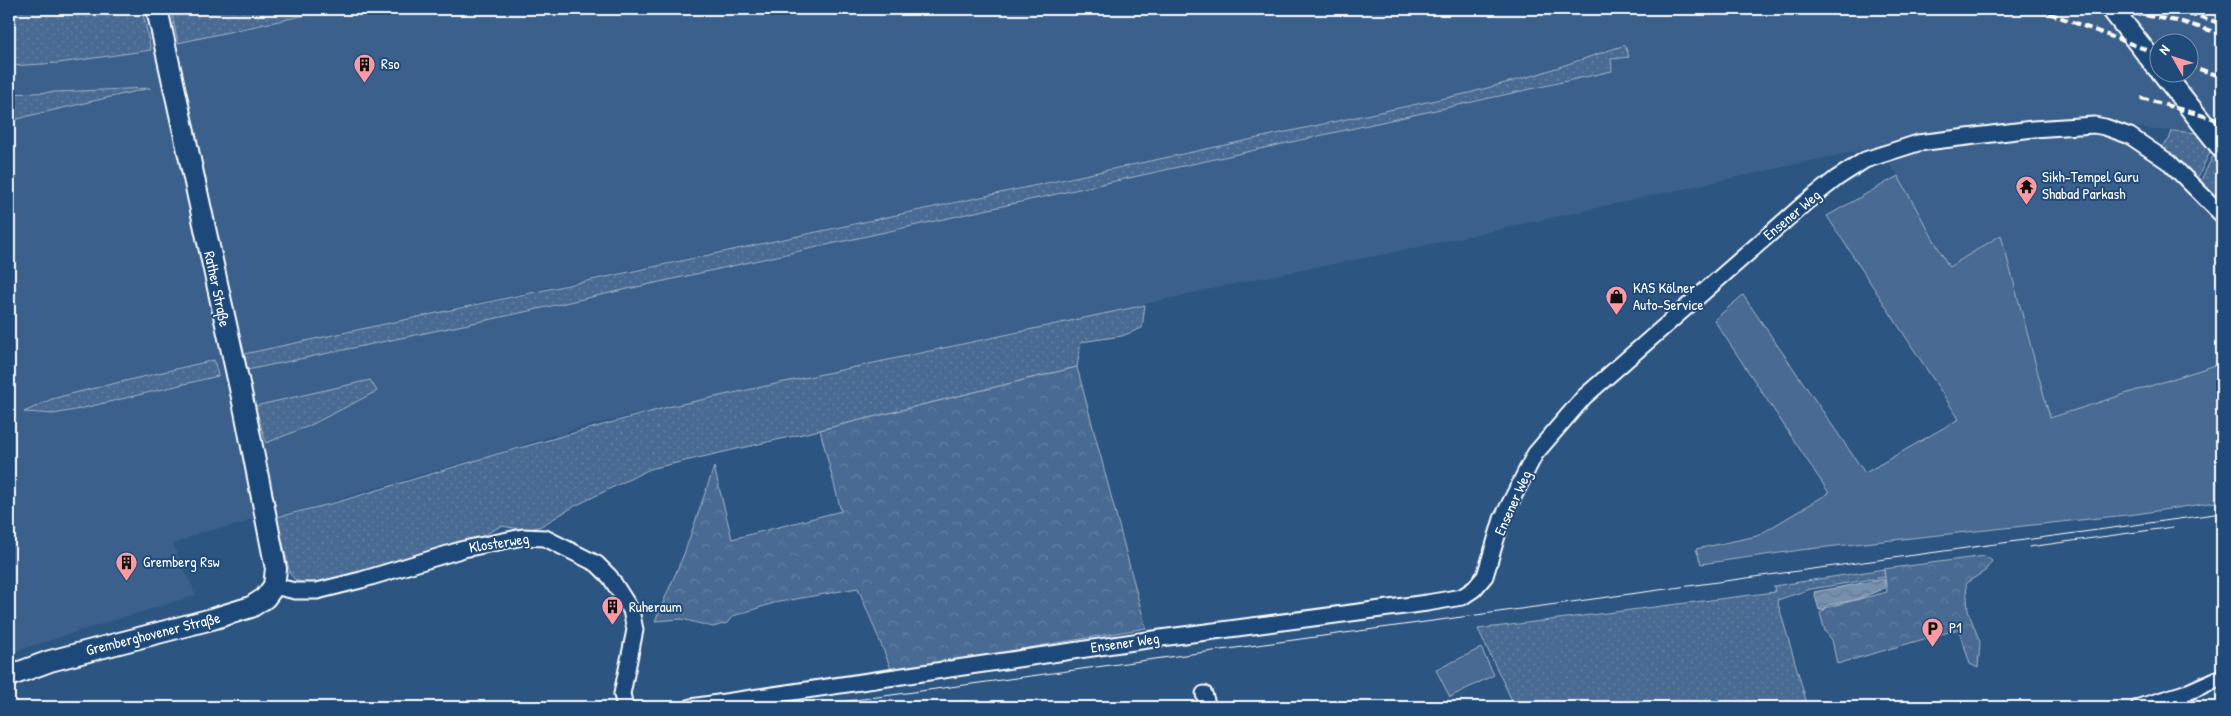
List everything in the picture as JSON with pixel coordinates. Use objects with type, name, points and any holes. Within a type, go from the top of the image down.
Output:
[{"type":"street","name":"Rather Straße","points":[[157,9],[245,411],[275,578]]},
{"type":"street","points":[[2112,9],[2148,55]]},
{"type":"street","points":[[2170,82],[2222,148]]},
{"type":"street","name":"Ensener Weg","points":[[691,707],[1161,638],[1462,597],[1474,589],[1485,576],[1502,519],[1535,454],[1584,397],[1805,203],[1837,178],[1865,160],[1874,157],[1918,143],[1956,137],[2033,129],[2105,127],[2130,136],[2170,163],[2222,215]]},
{"type":"street","name":"Klosterweg","points":[[275,578],[296,591],[317,591],[464,549],[522,537],[545,538],[597,564],[610,577],[631,610],[635,630],[622,694],[625,707]]},
{"type":"street","name":"Gremberghovener Straße","points":[[9,676],[67,656],[232,614],[251,607],[266,598],[275,578]]},
{"type":"street","points":[[2139,707],[2162,704],[2222,677]]},
{"type":"shaded area","points":[[142,9],[171,9],[178,43],[334,9],[2199,9],[2222,17],[2222,139],[2189,131],[2152,130],[2095,120],[1967,127],[1395,252],[1251,280],[1096,315],[1096,321],[1084,323],[1082,318],[950,346],[950,352],[937,355],[936,349],[804,378],[804,383],[792,386],[790,381],[667,407],[668,412],[655,415],[654,410],[567,431],[568,437],[555,440],[554,435],[486,457],[486,461],[474,465],[472,460],[403,480],[404,485],[392,489],[389,484],[311,508],[279,515],[278,513],[245,521],[245,523],[198,533],[173,545],[196,595],[9,653],[9,122],[146,89],[9,94],[9,66],[59,63],[150,50]],"holes":[[[1625,45],[1629,56],[1611,59],[1612,71],[497,318],[245,354],[494,299],[1469,93],[1538,74]],[[214,360],[218,376],[75,410],[53,414],[25,412],[52,399]],[[370,380],[377,391],[309,426],[255,406]]]},
{"type":"shaded area","points":[[2092,130],[2124,139],[2158,162],[2222,227],[2222,363],[2050,419],[2001,235],[1949,267],[1898,176],[1889,164],[1922,149]]},
{"type":"green space","points":[[9,9],[142,9],[151,50],[59,63],[9,66]]},
{"type":"green space","points":[[171,9],[334,9],[178,43]]},
{"type":"green space","points":[[1625,45],[1629,57],[1611,59],[1612,71],[497,318],[247,370],[244,354],[1469,93],[1538,74]]},
{"type":"green space","points":[[150,88],[28,116],[9,122],[9,94]]},
{"type":"green space","points":[[2172,131],[2197,133],[2210,152],[2195,183],[2160,148],[2169,140]]},
{"type":"green space","points":[[2213,156],[2222,168],[2222,212],[2198,186]]},
{"type":"green space","points":[[1898,176],[1949,267],[2001,235],[2050,418],[2222,363],[2222,501],[2136,514],[1808,549],[1701,564],[1696,549],[1757,536],[1829,493],[1714,320],[1743,295],[1865,473],[1959,419],[1827,216]]},
{"type":"green space","points":[[1145,305],[1142,328],[1122,336],[1081,342],[1077,367],[820,430],[650,469],[575,506],[541,526],[527,530],[501,526],[475,540],[324,584],[300,582],[290,574],[277,517],[338,502],[494,455],[668,407]]},
{"type":"green space","points":[[214,360],[218,376],[75,410],[53,414],[24,412],[52,399]]},
{"type":"green space","points":[[1077,367],[1146,628],[892,671],[858,588],[774,603],[733,616],[727,623],[713,627],[682,619],[655,621],[684,554],[714,467],[732,539],[841,511],[820,430]]},
{"type":"green space","points":[[370,380],[377,391],[309,426],[266,443],[255,406]]},
{"type":"green space","points":[[1985,556],[1992,561],[1985,571],[1966,583],[1968,611],[1980,642],[1978,668],[1970,664],[1959,629],[1837,664],[1832,640],[1825,631],[1820,613],[1828,607],[1887,592],[1884,569]]},
{"type":"green space","points":[[1884,569],[1885,577],[1811,589],[1777,600],[1808,707],[1515,707],[1478,629],[1775,592],[1774,586]]},
{"type":"green space","points":[[1481,648],[1494,675],[1450,697],[1436,670]]},
{"type":"green space","points":[[964,701],[965,707],[922,707]]},
{"type":"water","points":[[1884,579],[1885,588],[1855,600],[1828,605],[1823,610],[1819,610],[1814,592]]},
{"type":"tram line","points":[[804,707],[2222,513]]},
{"type":"tram line","points":[[2029,547],[2173,527]]},
{"type":"railway","points":[[2038,9],[2148,50]]},
{"type":"railway","points":[[2110,9],[2182,22],[2222,34]]},
{"type":"railway","points":[[2177,9],[2222,24]]},
{"type":"railway","points":[[2218,9],[2222,10]]},
{"type":"railway","points":[[2198,69],[2222,77]]},
{"type":"railway","points":[[2141,98],[2222,121]]},
{"type":"place","name":"Rso","points":[[365,83]]},
{"type":"place","name":"Sikh-Tempel Guru Shabad Parkash","points":[[2026,205]]},
{"type":"place","name":"KAS Kölner Auto-Service","points":[[1617,316]]},
{"type":"place","name":"Gremberg Rsw","points":[[127,581]]},
{"type":"place","name":"Ruheraum","points":[[613,626]]},
{"type":"place","name":"P1","points":[[1933,647]]}]
